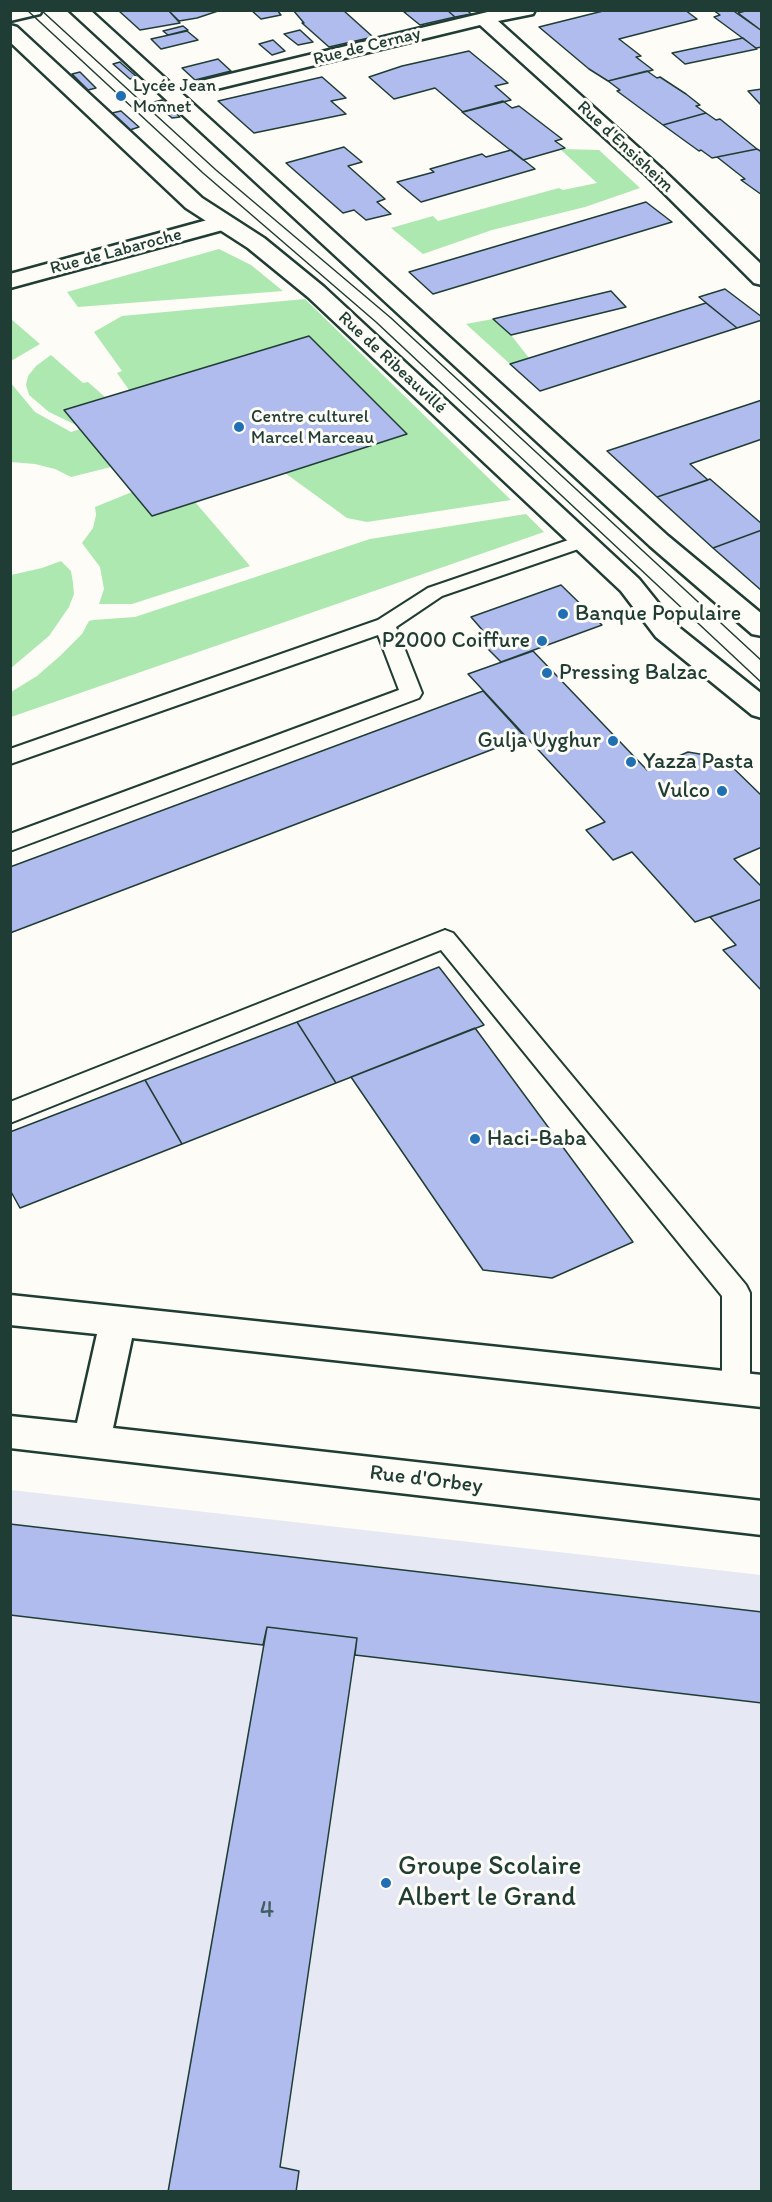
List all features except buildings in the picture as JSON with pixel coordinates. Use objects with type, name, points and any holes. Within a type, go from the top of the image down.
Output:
[{"type":"street","points":[[10,15],[33,10]]},
{"type":"street","points":[[78,10],[659,541],[762,628]]},
{"type":"street","name":"Rue de Cernay","points":[[208,85],[458,24],[526,10]]},
{"type":"street","name":"Rue d'Ensisheim","points":[[485,20],[653,171],[762,278]]},
{"type":"street","name":"Rue de Ribeauvillé","points":[[10,32],[194,203],[256,243],[316,292],[630,585],[666,631],[762,708]]},
{"type":"street","name":"Rue de Labaroche","points":[[10,281],[222,223]]},
{"type":"street","points":[[10,1310],[749,1389]]},
{"type":"street","points":[[91,1442],[118,1322]]},
{"type":"street","name":"Rue d'Orbey","points":[[10,1432],[762,1518]]},
{"type":"lane","points":[[10,757],[385,625],[435,592],[583,541]]},
{"type":"lane","points":[[10,843],[411,693],[385,625]]},
{"type":"lane","points":[[10,1113],[445,939],[736,1293],[749,1389]]},
{"type":"shaded area","name":"Groupe Scolaire Albert le Grand","points":[[11,1490],[761,1575],[761,2191],[11,2192]]},
{"type":"green space","points":[[560,149],[599,150],[640,188],[585,207],[492,230],[423,254],[391,228],[433,216],[438,221],[559,188],[563,190],[597,183]]},
{"type":"green space","points":[[219,249],[251,265],[283,291],[78,307],[67,292]]},
{"type":"green space","points":[[305,299],[511,500],[367,522],[347,518],[285,473],[309,336],[129,390],[117,373],[122,371],[94,332],[122,316]]},
{"type":"green space","points":[[11,319],[40,344],[10,361]]},
{"type":"green space","points":[[493,319],[511,335],[529,358],[510,364],[466,324]]},
{"type":"green space","points":[[51,355],[83,383],[88,382],[105,397],[64,410],[76,425],[49,412],[29,395],[26,385],[28,376],[36,366]]},
{"type":"green space","points":[[10,382],[35,412],[71,432],[80,429],[111,467],[71,477],[55,469],[35,464],[11,462]]},
{"type":"green space","points":[[132,492],[195,502],[250,566],[132,604],[99,604],[104,589],[100,567],[82,543],[93,528],[95,507]]},
{"type":"green space","points":[[526,514],[544,532],[11,717],[11,692],[37,676],[60,656],[82,634],[89,621],[135,617],[370,539]]},
{"type":"green space","points":[[61,561],[71,571],[74,594],[69,607],[49,636],[11,668],[11,575]]},
{"type":"tram line","points":[[27,10],[203,173],[376,322],[762,683]]},
{"type":"tram line","points":[[41,10],[216,170],[391,318],[762,661]]},
{"type":"place","name":"Lycée Jean Monnet","points":[[121,96]]},
{"type":"place","name":"Centre culturel Marcel Marceau","points":[[239,427]]},
{"type":"place","name":"Banque Populaire","points":[[563,614]]},
{"type":"place","name":"P2000 Coiffure","points":[[542,641]]},
{"type":"place","name":"Pressing Balzac","points":[[547,673]]},
{"type":"place","name":"Gulja Uyghur","points":[[613,741]]},
{"type":"place","name":"Yazza Pasta","points":[[631,762]]},
{"type":"place","name":"Vulco","points":[[722,791]]},
{"type":"place","name":"Haci-Baba","points":[[475,1139]]},
{"type":"place","name":"Groupe Scolaire Albert le Grand","points":[[386,1883]]}]
